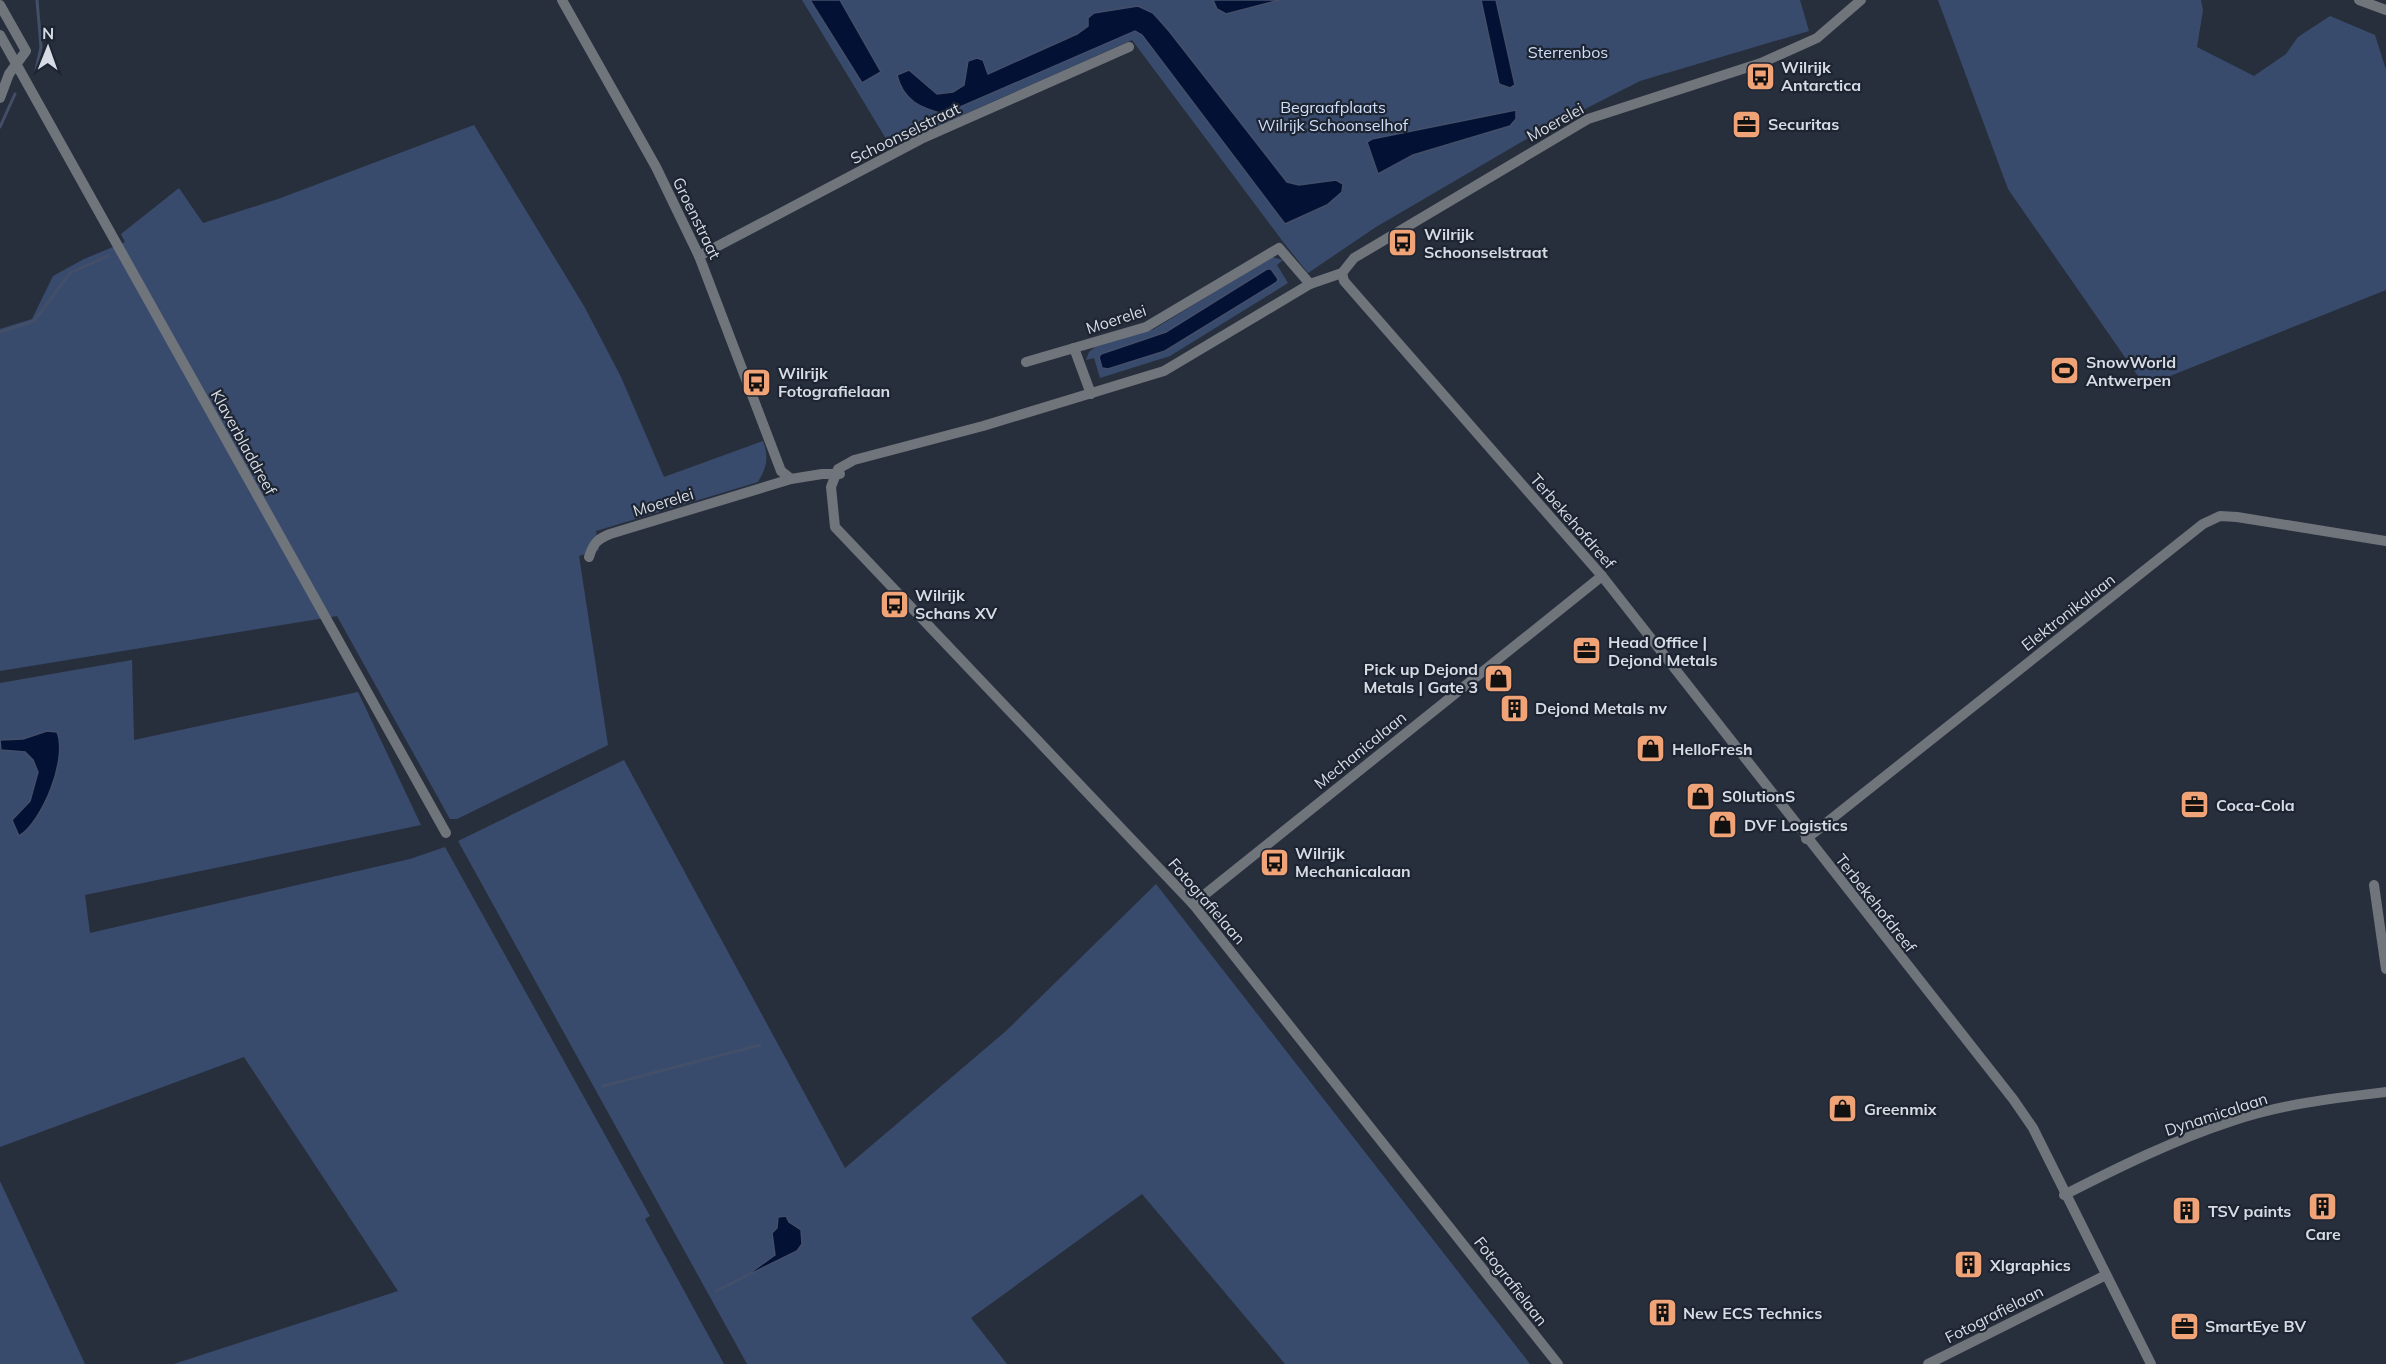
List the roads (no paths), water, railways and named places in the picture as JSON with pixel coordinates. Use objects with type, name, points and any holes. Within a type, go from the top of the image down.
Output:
[{"type":"street","name":"Groenstraat","points":[[562,0],[656,166],[699,256],[781,471],[791,479]]},
{"type":"street","name":"Moerelei","points":[[589,557],[592,546],[599,538],[610,534],[791,479],[822,474],[835,475],[838,469],[846,464],[1164,371],[1310,284],[1342,273],[1354,258],[1588,119],[1761,63],[1817,38],[1861,0]]},
{"type":"street","points":[[2360,0],[2386,10]]},
{"type":"street","points":[[0,5],[26,51],[9,74],[0,98]]},
{"type":"street","name":"Klaverbladdreef","points":[[0,35],[446,833]]},
{"type":"street","name":"Schoonselstraat","points":[[699,256],[921,139],[1129,47]]},
{"type":"street","name":"Moerelei","points":[[1026,362],[1146,327],[1279,248],[1310,284]]},
{"type":"street","name":"Terbekehofdreef","points":[[1342,273],[1344,282],[1602,576],[1806,839],[2013,1099],[2033,1128],[2064,1195],[2151,1364]]},
{"type":"street","name":"Moerelei","points":[[1074,348],[1091,394]]},
{"type":"street","name":"Fotografielaan","points":[[835,475],[831,487],[835,527],[1193,904],[1558,1364]]},
{"type":"street","name":"Elektronikalaan","points":[[1806,839],[2203,524],[2220,516],[2237,517],[2386,541]]},
{"type":"street","name":"Mechanicalaan","points":[[1193,904],[1602,576]]},
{"type":"street","points":[[2374,885],[2386,969]]},
{"type":"street","name":"Dynamicalaan","points":[[2064,1195],[2144,1155],[2233,1120],[2280,1108],[2386,1092]]},
{"type":"street","name":"Fotografielaan","points":[[1928,1364],[2106,1275]]},
{"type":"waterway","points":[[36,70],[41,47],[37,0]]},
{"type":"waterway","points":[[0,127],[15,94]]},
{"type":"waterway","points":[[0,332],[34,321],[70,273],[108,256]]},
{"type":"waterway","points":[[603,1086],[760,1045]]},
{"type":"waterway","points":[[716,1291],[744,1277]]},
{"type":"place","name":"Wilrijk Antarctica","points":[[1760,76]]},
{"type":"place","name":"Securitas","points":[[1747,124]]},
{"type":"place","name":"Wilrijk Schoonselstraat","points":[[1403,243]]},
{"type":"place","name":"SnowWorld Antwerpen","points":[[2065,371]]},
{"type":"place","name":"Wilrijk Fotografielaan","points":[[757,382]]},
{"type":"place","name":"Wilrijk Schans XV","points":[[894,604]]},
{"type":"place","name":"Head Office | Dejond Metals","points":[[1587,651]]},
{"type":"place","name":"Pick up Dejond Metals | Gate 3","points":[[1499,678]]},
{"type":"place","name":"Dejond Metals nv","points":[[1514,708]]},
{"type":"place","name":"HelloFresh","points":[[1651,749]]},
{"type":"place","name":"S0lutionS","points":[[1701,796]]},
{"type":"place","name":"Coca-Cola","points":[[2195,805]]},
{"type":"place","name":"DVF Logistics","points":[[1723,825]]},
{"type":"place","name":"Wilrijk Mechanicalaan","points":[[1274,862]]},
{"type":"place","name":"Greenmix","points":[[1843,1109]]},
{"type":"place","name":"Care","points":[[2323,1206]]},
{"type":"place","name":"TSV paints","points":[[2187,1211]]},
{"type":"place","name":"Xlgraphics","points":[[1969,1265]]},
{"type":"place","name":"New ECS Technics","points":[[1662,1313]]},
{"type":"place","name":"SmartEye BV","points":[[2184,1326]]},
{"type":"park label","name":"Sterrenbos","points":[[1568,52]]},
{"type":"park label","name":"Begraafplaats Wilrijk Schoonselhof","points":[[1333,116]]}]
